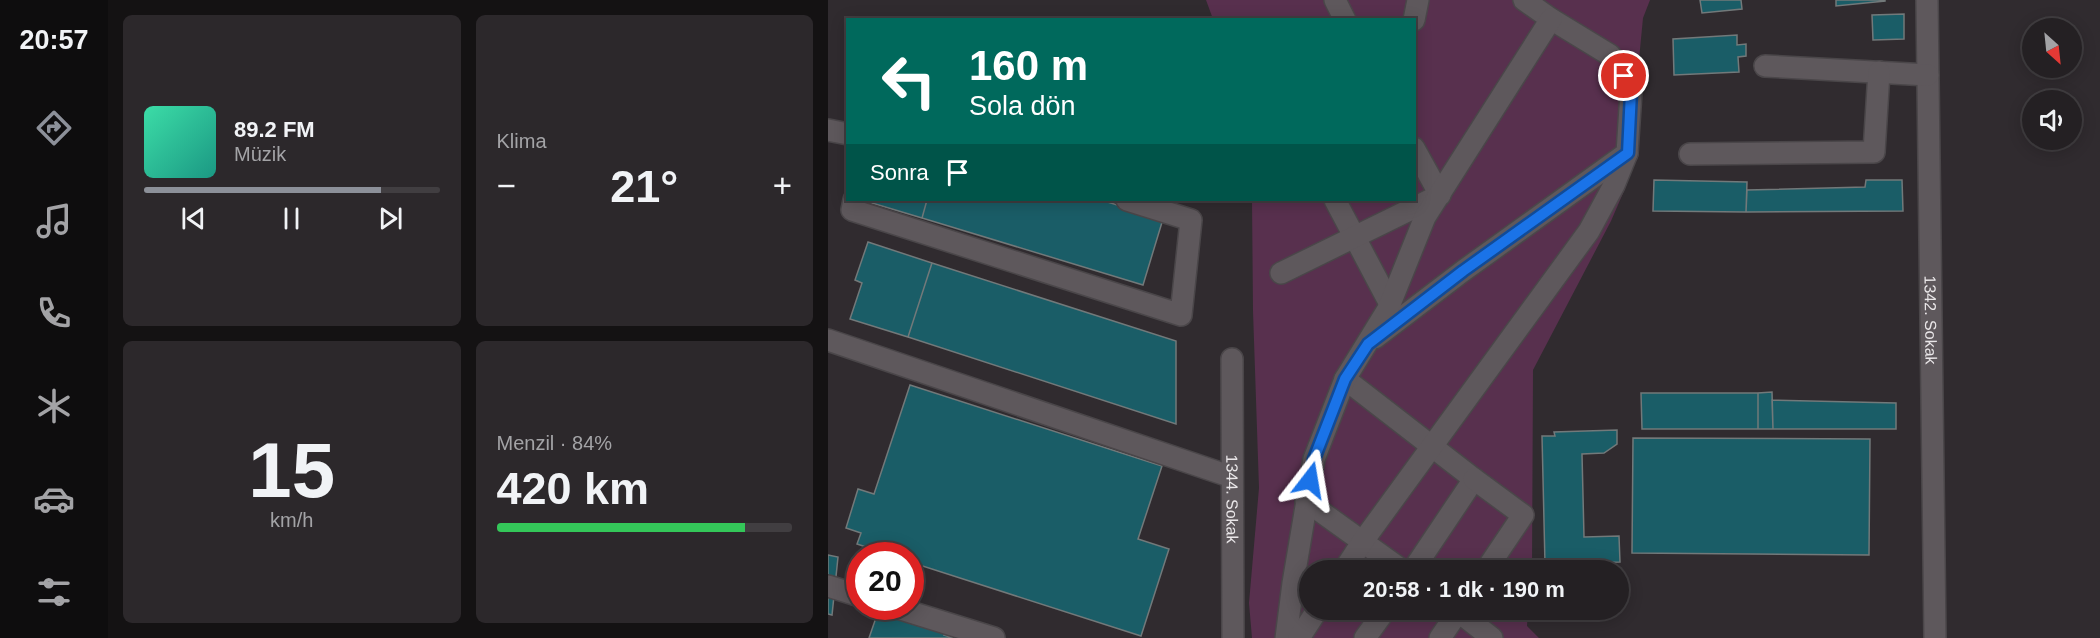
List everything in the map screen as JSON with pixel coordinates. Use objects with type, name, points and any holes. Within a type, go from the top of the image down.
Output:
[{"type":"street","points":[[1335,0],[1344,18]]},
{"type":"street","points":[[1414,18],[1418,0]]},
{"type":"street","points":[[1351,560],[1589,231],[1628,153],[1631,92],[1624,76],[1610,55],[1524,0]]},
{"type":"street","name":"1342. Sokak","points":[[1927,0],[1935,638]]},
{"type":"street","points":[[1286,638],[1314,459],[1345,379],[1390,304],[1425,218],[1551,19]]},
{"type":"street","points":[[1765,66],[1928,75]]},
{"type":"street","points":[[1690,154],[1874,152],[1879,72]]},
{"type":"street","points":[[828,130],[846,134]]},
{"type":"street","points":[[1416,152],[1440,195]]},
{"type":"street","points":[[1368,344],[1463,271],[1628,153]]},
{"type":"street","points":[[1281,273],[1440,195]]},
{"type":"street","points":[[854,201],[852,210],[1181,315],[1191,220],[1130,201]]},
{"type":"street","points":[[1336,201],[1390,304]]},
{"type":"street","points":[[828,340],[1232,477]]},
{"type":"street","name":"1344. Sokak","points":[[1232,359],[1233,638]]},
{"type":"street","points":[[1345,379],[1523,515],[1493,560]]},
{"type":"street","points":[[1420,560],[1474,479]]},
{"type":"street","points":[[1306,501],[1389,560]]},
{"type":"street","points":[[828,586],[846,592]]},
{"type":"street","points":[[924,616],[994,638]]},
{"type":"street","points":[[1299,638],[1311,620]]},
{"type":"street","points":[[1365,638],[1378,620]]},
{"type":"street","points":[[1440,638],[1452,620]]},
{"type":"street","points":[[1470,620],[1492,638]]},
{"type":"shaded area","points":[[1206,0],[1650,0],[1643,18],[1627,184],[1611,221],[1533,370],[1532,560],[1299,560],[1299,620],[1527,620],[1527,626],[1539,638],[1252,638],[1249,603],[1259,488],[1252,201],[1416,201],[1416,18],[1213,18]]},
{"type":"building","points":[[1700,0],[1741,0],[1742,9],[1702,13]]},
{"type":"building","points":[[1836,0],[1885,0],[1885,1],[1836,6]]},
{"type":"building","points":[[1904,14],[1904,39],[1873,40],[1872,15]]},
{"type":"building","points":[[1737,35],[1737,45],[1746,44],[1746,56],[1738,57],[1739,72],[1674,75],[1673,39]]},
{"type":"building","points":[[1654,180],[1747,182],[1746,212],[1653,211]]},
{"type":"building","points":[[1866,180],[1902,180],[1903,211],[1746,212],[1747,190],[1865,187]]},
{"type":"building","points":[[865,201],[927,201],[922,218]]},
{"type":"building","points":[[927,201],[1104,201],[1163,219],[1143,285],[922,218]]},
{"type":"building","points":[[868,242],[932,263],[908,337],[850,319],[862,283],[855,280]]},
{"type":"building","points":[[932,263],[1176,341],[1176,424],[908,337]]},
{"type":"building","points":[[910,385],[1162,466],[1138,539],[1169,549],[1141,636],[924,566],[924,542],[858,542],[861,533],[846,528],[858,489],[874,494]]},
{"type":"building","points":[[1772,392],[1773,429],[1758,429],[1758,393]]},
{"type":"building","points":[[1641,393],[1758,393],[1758,429],[1642,429]]},
{"type":"building","points":[[1772,400],[1896,403],[1896,429],[1773,429]]},
{"type":"building","points":[[1617,430],[1617,444],[1604,453],[1582,454],[1584,537],[1619,536],[1620,560],[1545,560],[1542,436],[1555,436],[1554,432]]},
{"type":"building","points":[[1633,438],[1870,439],[1869,555],[1632,553]]},
{"type":"building","points":[[828,555],[838,557],[832,615],[828,614]]},
{"type":"building","points":[[875,620],[912,620],[946,631],[944,635],[953,638],[869,638]]},
{"type":"route","points":[[1310,480],[1314,459],[1345,379],[1368,344],[1463,271],[1628,153],[1631,92],[1624,76]]}]
